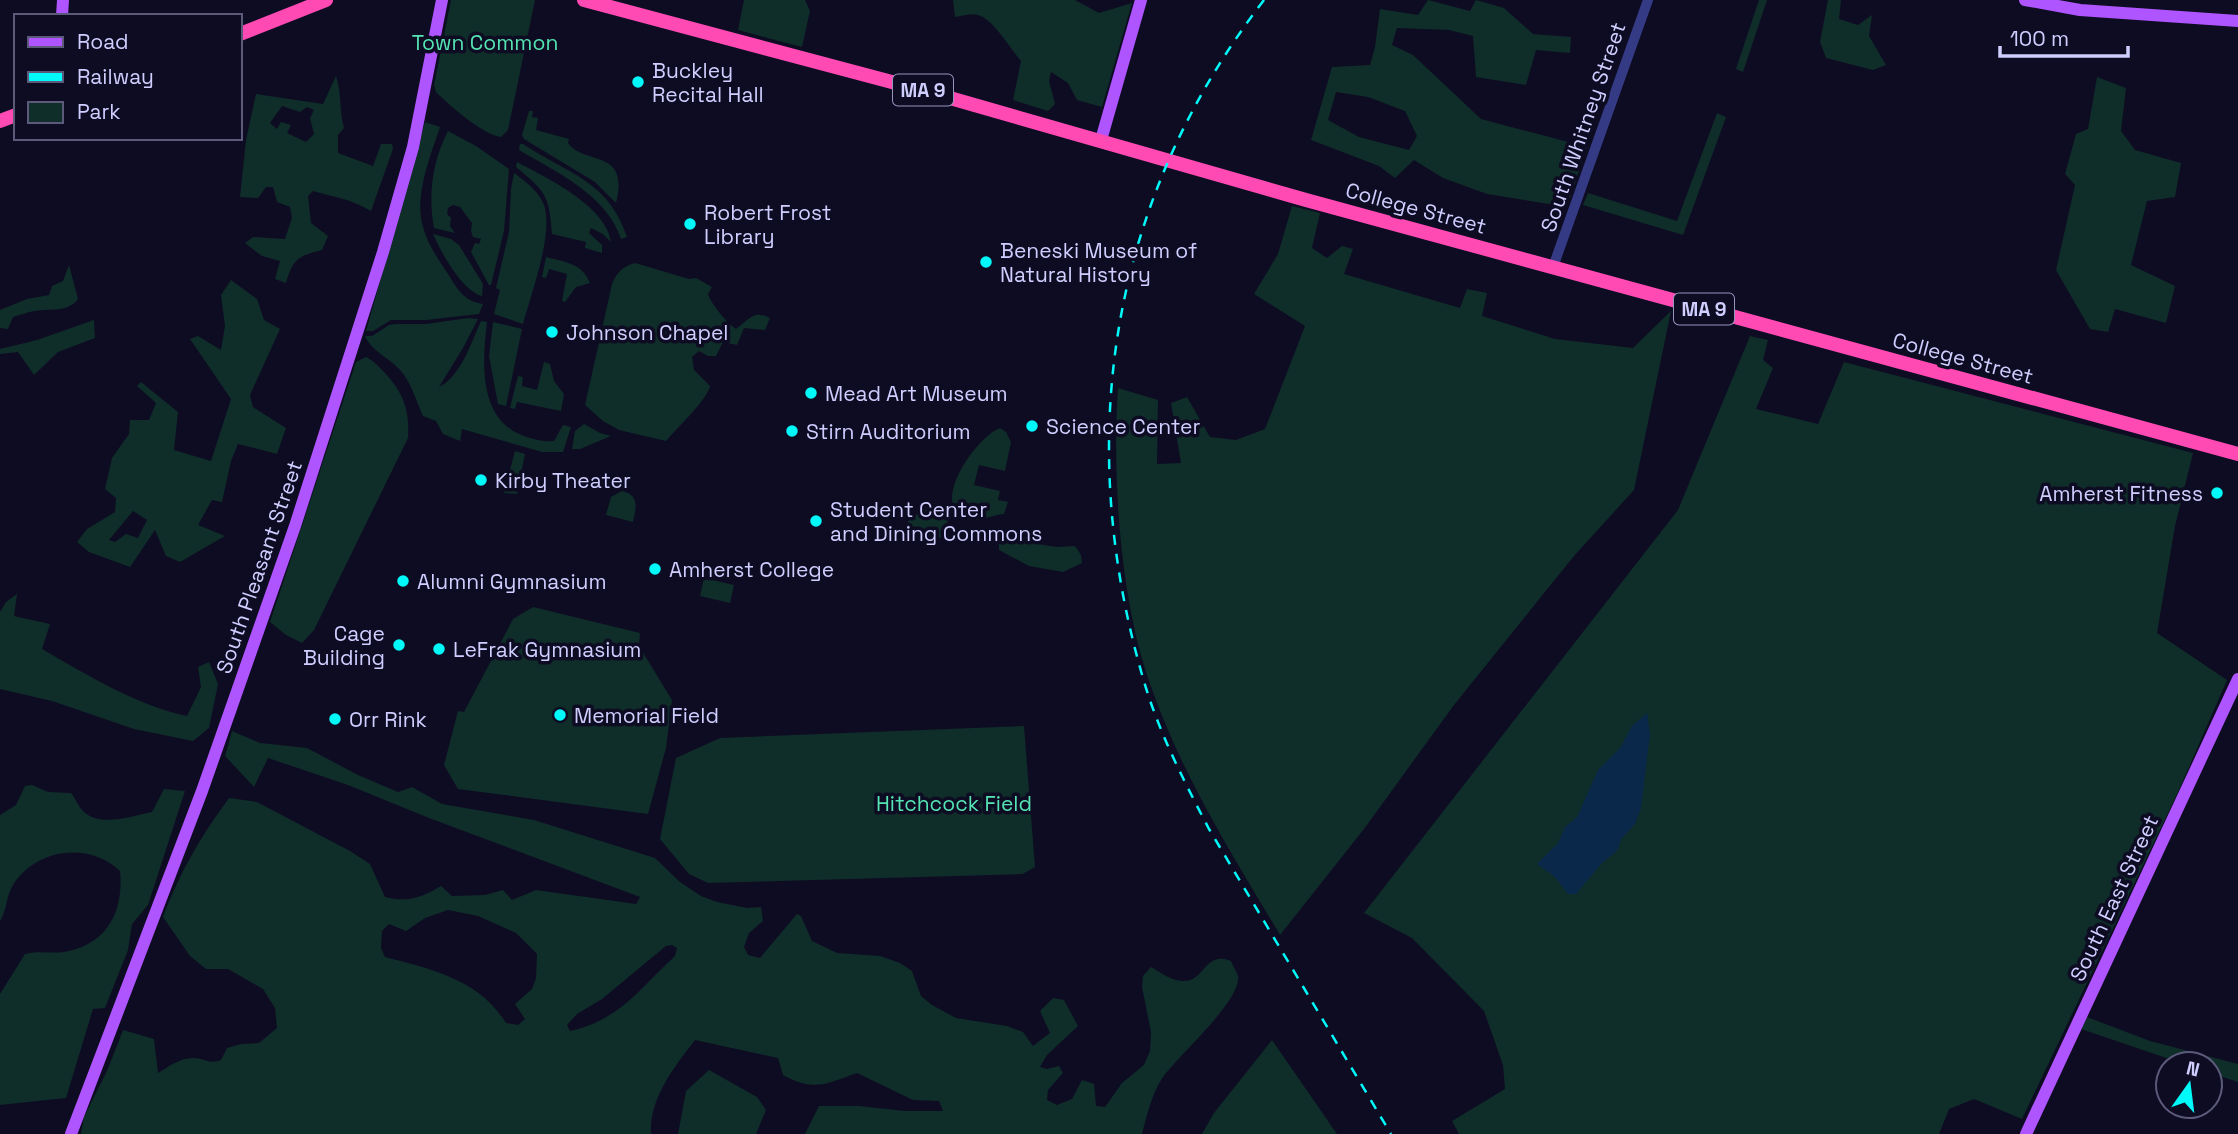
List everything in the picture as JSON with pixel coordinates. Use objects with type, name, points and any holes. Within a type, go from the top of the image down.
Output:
[{"type":"highway","points":[[242,33],[326,0]]},
{"type":"highway","name":"College Street","points":[[584,0],[2238,454]]},
{"type":"main road","name":"South Pleasant Street","points":[[71,1134],[209,772],[299,513],[383,252],[413,147],[442,0]]},
{"type":"main road","points":[[1101,140],[1141,0]]},
{"type":"main road","points":[[2025,0],[2080,10],[2238,21]]},
{"type":"main road","name":"South East Street","points":[[2026,1134],[2238,679]]},
{"type":"street","name":"South Whitney Street","points":[[1553,267],[1648,0]]},
{"type":"green space","name":"Town Common","points":[[451,0],[535,0],[508,130],[501,137],[476,125],[436,92],[434,85]]},
{"type":"green space","points":[[744,0],[805,0],[810,11],[802,47],[738,30]]},
{"type":"green space","points":[[953,0],[1075,0],[1099,13],[1132,3],[1102,107],[1077,100],[1068,83],[1051,72],[1049,81],[1055,104],[1048,111],[1013,100],[1021,61],[984,18],[973,14],[955,17]]},
{"type":"green space","points":[[1428,0],[1470,11],[1476,0],[1504,8],[1533,34],[1571,37],[1570,53],[1536,50],[1526,85],[1476,77],[1473,36],[1449,30],[1397,28],[1392,45],[1413,55],[1481,119],[1587,147],[1567,207],[1487,194],[1443,178],[1414,160],[1395,178],[1379,166],[1311,140],[1332,67],[1370,65],[1380,9],[1418,15]],"holes":[[[1336,92],[1368,97],[1405,111],[1417,136],[1409,150],[1359,137],[1328,120]]]},
{"type":"green space","points":[[1759,0],[1767,0],[1743,72],[1736,69]]},
{"type":"green space","points":[[1828,0],[1841,0],[1839,19],[1858,25],[1872,15],[1869,36],[1886,65],[1873,70],[1826,58],[1820,42]]},
{"type":"green space","points":[[336,76],[344,128],[338,135],[338,153],[373,166],[381,144],[392,144],[393,149],[371,211],[349,201],[313,191],[308,196],[311,223],[328,236],[322,250],[307,254],[294,264],[286,283],[275,279],[280,261],[262,256],[245,243],[253,237],[285,239],[292,218],[290,207],[277,202],[273,187],[266,187],[258,198],[240,197],[246,140],[256,94],[323,104]],"holes":[[[282,106],[300,112],[307,107],[314,110],[310,118],[314,134],[306,142],[287,133],[291,125],[281,122],[277,129],[270,123]]]},
{"type":"green space","points":[[2097,77],[2126,88],[2121,131],[2135,150],[2181,163],[2175,197],[2147,201],[2131,265],[2175,286],[2166,323],[2115,309],[2108,332],[2090,329],[2056,270],[2075,185],[2065,174],[2076,134],[2088,129]]},
{"type":"green space","points":[[529,111],[533,111],[532,117],[538,118],[536,130],[569,139],[568,143],[576,150],[611,166],[617,174],[619,186],[616,203],[595,182],[524,139],[522,135]]},
{"type":"green space","points":[[1717,113],[1726,117],[1683,235],[1583,205],[1588,193],[1677,221]]},
{"type":"green space","points":[[425,122],[440,127],[422,190],[420,203],[423,227],[434,252],[458,290],[471,300],[483,304],[479,314],[426,320],[391,320],[373,331],[366,331]]},
{"type":"green space","points":[[448,131],[509,169],[504,231],[491,285],[471,252],[475,243],[479,244],[481,239],[473,237],[472,223],[460,207],[453,205],[448,208],[450,226],[455,233],[434,228],[431,203],[433,179],[438,155]]},
{"type":"green space","points":[[520,144],[598,190],[619,218],[627,237],[621,239],[614,223],[592,197],[564,176],[519,150]]},
{"type":"green space","points":[[517,162],[544,176],[587,205],[607,229],[611,242],[591,228],[589,233],[602,245],[602,253],[585,248],[586,242],[552,234],[544,195],[516,167]]},
{"type":"green space","points":[[514,173],[538,195],[544,205],[546,217],[544,247],[523,324],[494,314],[500,290],[496,288],[509,232]]},
{"type":"green space","points":[[1292,206],[1320,213],[1312,248],[1327,258],[1342,246],[1353,249],[1344,274],[1460,308],[1467,289],[1487,293],[1482,316],[1555,339],[1633,348],[1671,311],[1634,490],[1574,556],[1454,705],[1364,829],[1280,935],[1191,780],[1149,681],[1131,612],[1120,536],[1116,422],[1118,388],[1158,400],[1157,464],[1181,463],[1171,403],[1187,397],[1210,437],[1236,440],[1265,429],[1305,326],[1254,294],[1278,254]]},
{"type":"green space","points":[[433,234],[451,239],[459,245],[483,284],[482,296],[474,293],[460,279]]},
{"type":"green space","points":[[546,257],[578,267],[590,283],[576,287],[565,302],[562,301],[567,274],[549,269],[546,278],[542,277]]},
{"type":"green space","points":[[635,263],[689,279],[696,278],[712,287],[708,294],[710,298],[736,329],[755,315],[770,318],[765,330],[744,328],[737,345],[723,342],[716,356],[708,356],[699,351],[692,357],[694,370],[710,386],[698,406],[666,441],[619,430],[603,421],[585,405],[612,284],[620,270]]},
{"type":"green space","points":[[69,265],[78,299],[74,303],[64,308],[13,317],[8,329],[0,328],[0,310],[27,299],[49,295],[52,286],[63,281]]},
{"type":"green space","points":[[231,280],[257,299],[264,320],[280,329],[250,395],[253,407],[286,428],[277,454],[238,444],[231,461],[222,502],[212,500],[198,525],[225,536],[180,562],[166,556],[155,530],[130,567],[89,552],[77,542],[87,529],[115,512],[116,498],[105,489],[112,458],[129,434],[130,420],[149,420],[156,403],[137,386],[141,382],[178,412],[174,450],[211,461],[231,399],[190,339],[198,336],[221,350],[225,326],[221,295]],"holes":[[[133,511],[147,520],[138,538],[126,534],[115,542],[109,540]]]},
{"type":"green space","points":[[478,319],[439,387],[447,382],[459,367],[481,321],[487,322],[484,355],[491,405],[499,418],[511,429],[527,437],[554,441],[563,425],[571,427],[563,452],[542,452],[462,429],[460,441],[443,434],[436,421],[423,416],[405,376],[372,346],[365,336],[372,336],[389,325],[426,324]]},
{"type":"green space","points":[[94,320],[95,338],[58,352],[34,375],[18,352],[0,354],[0,349],[37,340]]},
{"type":"green space","points":[[493,322],[522,329],[506,406],[498,404],[489,356]]},
{"type":"green space","points":[[1750,336],[1768,340],[1763,360],[1773,368],[1756,409],[1818,424],[1844,362],[2193,453],[2175,526],[2157,633],[2227,680],[2179,790],[2022,1119],[1974,1099],[1949,1109],[1939,1134],[1459,1134],[1452,1121],[1505,1089],[1503,1065],[1484,1011],[1412,938],[1364,913],[1678,510]]},
{"type":"green space","points":[[366,357],[384,372],[400,394],[408,419],[408,438],[314,630],[302,643],[270,622],[356,362]]},
{"type":"green space","points":[[544,362],[550,364],[554,381],[564,394],[561,411],[517,402],[515,409],[510,408],[518,376],[523,377],[522,386],[537,390]]},
{"type":"green space","points":[[584,424],[611,436],[580,449],[572,449],[575,431]]},
{"type":"green space","points":[[1000,428],[1006,432],[1011,442],[1005,471],[979,465],[974,485],[1000,491],[998,500],[1008,502],[1004,514],[966,519],[956,511],[952,500],[954,486],[969,457],[990,434]]},
{"type":"green space","points":[[515,451],[525,454],[517,494],[504,493]]},
{"type":"green space","points":[[622,491],[634,499],[636,507],[633,522],[606,515],[611,497]]},
{"type":"green space","points":[[935,503],[947,514],[948,528],[940,538],[911,542],[903,537],[909,519]]},
{"type":"green space","points":[[999,538],[1057,547],[1075,546],[1081,555],[1082,563],[1063,572],[1029,566],[999,550]]},
{"type":"green space","points":[[704,578],[734,585],[730,603],[700,596]]},
{"type":"green space","points":[[17,594],[14,616],[50,624],[42,649],[149,705],[187,716],[201,687],[198,667],[209,662],[218,684],[209,728],[193,741],[134,729],[52,701],[0,689],[0,612],[6,602]]},
{"type":"green space","name":"Memorial Field","points":[[533,607],[640,633],[639,646],[672,700],[666,748],[648,814],[458,789],[444,765],[458,711],[464,712],[513,619]]},
{"type":"green space","name":"Hitchcock Field","points":[[1024,726],[1035,867],[1023,874],[708,883],[689,874],[660,839],[676,758],[720,738]]},
{"type":"green space","points":[[232,731],[260,743],[307,748],[358,775],[398,792],[412,787],[442,804],[534,820],[655,858],[680,882],[701,896],[747,908],[761,907],[763,921],[749,933],[744,947],[748,955],[760,958],[797,914],[801,916],[812,941],[837,953],[880,956],[900,963],[912,971],[921,996],[932,1005],[956,1018],[1007,1026],[1023,1032],[1033,1046],[1050,1033],[1040,1011],[1053,998],[1064,1000],[1078,1026],[1047,1055],[1040,1067],[1047,1069],[1059,1066],[1063,1073],[1048,1090],[1047,1100],[1057,1105],[1072,1099],[1082,1080],[1094,1084],[1096,1106],[1105,1107],[1122,1083],[1144,1065],[1150,1051],[1151,1032],[1142,987],[1143,976],[1151,967],[1174,980],[1182,981],[1196,977],[1215,960],[1231,961],[1238,976],[1236,986],[1220,1013],[1159,1083],[1142,1134],[805,1134],[819,1106],[943,1111],[939,1101],[913,1100],[857,1073],[828,1083],[812,1085],[783,1075],[778,1058],[695,1040],[664,1084],[654,1108],[651,1134],[81,1134],[84,1117],[107,1071],[123,1030],[154,1039],[158,1073],[188,1058],[213,1062],[221,1060],[227,1048],[259,1043],[277,1028],[275,1008],[263,989],[228,969],[206,969],[190,956],[163,917],[192,855],[229,798],[257,802],[350,851],[370,864],[385,897],[414,898],[441,886],[452,896],[485,895],[503,890],[512,900],[536,890],[636,904],[640,897],[348,785],[268,758],[254,787],[225,756]],"holes":[[[448,910],[478,916],[516,933],[537,954],[536,978],[532,989],[515,1004],[525,1019],[518,1025],[506,1023],[482,996],[453,978],[385,957],[381,948],[382,931],[389,924],[406,931],[425,918]],[[666,946],[677,948],[675,956],[628,1002],[602,1019],[570,1031],[567,1025],[577,1014],[602,999]]]},
{"type":"green space","points":[[32,785],[48,792],[71,793],[83,811],[98,819],[107,820],[152,812],[164,789],[185,791],[148,905],[132,924],[128,950],[105,1008],[93,1009],[66,1098],[0,1105],[0,994],[25,954],[64,952],[79,948],[102,934],[115,913],[121,886],[120,871],[93,855],[63,853],[49,857],[35,863],[13,885],[0,921],[0,815],[16,805],[25,786]]},
{"type":"green space","points":[[2087,1017],[2150,1041],[2184,1050],[2154,1050],[2154,1054],[2081,1029]]},
{"type":"green space","points":[[1272,1040],[1337,1134],[1202,1134],[1214,1113]]},
{"type":"green space","points":[[2224,1060],[2238,1064],[2238,1082],[2224,1078]]},
{"type":"green space","points":[[709,1070],[757,1097],[766,1110],[756,1134],[678,1134],[686,1091]]},
{"type":"water","points":[[1647,713],[1650,734],[1641,808],[1635,824],[1622,838],[1617,851],[1602,863],[1576,894],[1568,894],[1555,877],[1537,864],[1558,843],[1565,827],[1577,817],[1598,770],[1620,748],[1632,726]]},
{"type":"railway","points":[[1264,0],[1212,77],[1170,157],[1140,239],[1120,324],[1110,411],[1111,499],[1122,588],[1143,678],[1172,755],[1209,829],[1391,1134]]},
{"type":"place","name":"Buckley Recital Hall","points":[[638,82]]},
{"type":"place","name":"Robert Frost Library","points":[[690,224]]},
{"type":"place","name":"Beneski Museum of Natural History","points":[[986,262]]},
{"type":"place","name":"Johnson Chapel","points":[[552,332]]},
{"type":"place","name":"Mead Art Museum","points":[[811,393]]},
{"type":"place","name":"Science Center","points":[[1032,426]]},
{"type":"place","name":"Stirn Auditorium","points":[[792,431]]},
{"type":"place","name":"Kirby Theater","points":[[481,480]]},
{"type":"place","name":"Amherst Fitness","points":[[2217,493]]},
{"type":"place","name":"Student Center and Dining Commons","points":[[816,521]]},
{"type":"place","name":"Amherst College","points":[[655,569]]},
{"type":"place","name":"Alumni Gymnasium","points":[[403,581]]},
{"type":"place","name":"Cage Building","points":[[399,645]]},
{"type":"place","name":"LeFrak Gymnasium","points":[[439,649]]},
{"type":"place","name":"Memorial Field","points":[[560,715]]},
{"type":"place","name":"Orr Rink","points":[[335,719]]}]
